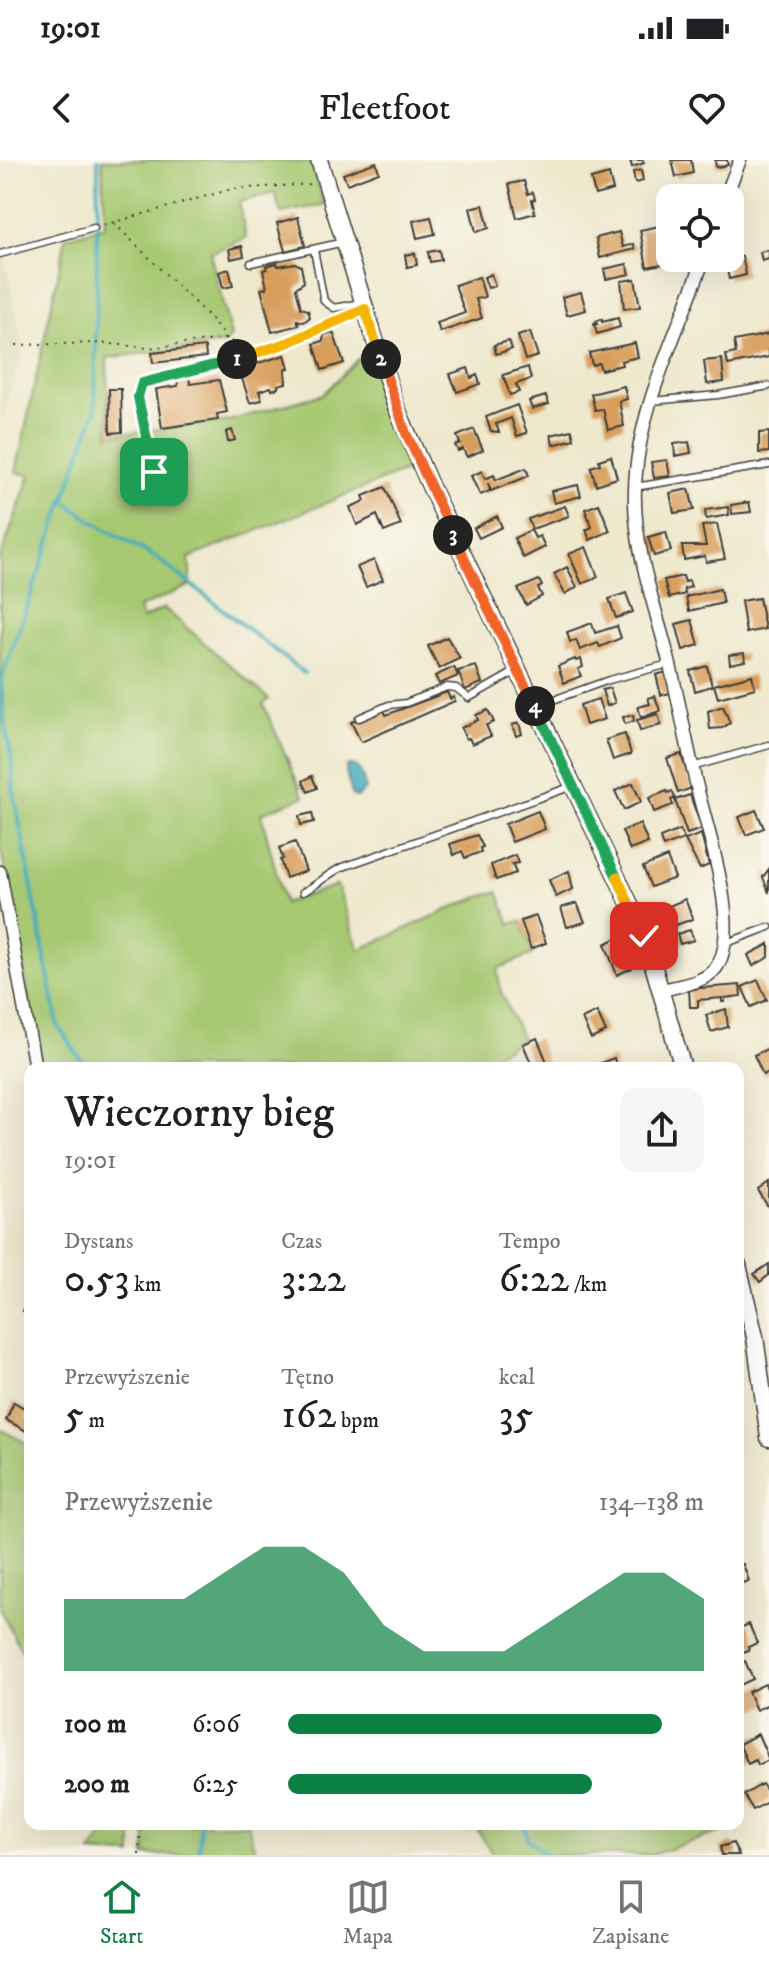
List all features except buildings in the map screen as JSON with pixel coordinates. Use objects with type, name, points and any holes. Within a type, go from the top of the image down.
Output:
[{"type":"street","points":[[319,160],[395,404],[413,449],[635,915],[681,1062]]},
{"type":"street","points":[[731,184],[740,160]]},
{"type":"street","points":[[661,990],[708,976],[719,963],[724,944],[720,876],[643,563],[636,519],[635,487],[651,401],[699,272]]},
{"type":"street","points":[[0,872],[4,918],[34,1062]]},
{"type":"street","points":[[744,1290],[755,1337],[769,1438]]},
{"type":"lane","points":[[0,254],[94,228]]},
{"type":"lane","points":[[251,263],[344,242]]},
{"type":"lane","points":[[314,250],[324,301],[334,308],[364,306]]},
{"type":"lane","points":[[154,472],[138,397],[142,383],[287,343],[364,306]]},
{"type":"lane","points":[[651,401],[718,395],[769,386]]},
{"type":"lane","points":[[635,487],[769,465]]},
{"type":"lane","points":[[536,706],[609,680],[670,664]]},
{"type":"lane","points":[[359,718],[447,687],[456,688],[469,698],[518,670]]},
{"type":"lane","points":[[692,767],[769,745]]},
{"type":"lane","points":[[303,892],[318,886],[334,870],[574,786]]},
{"type":"lane","points":[[724,944],[769,927]]},
{"type":"path","points":[[228,340],[209,317],[113,222],[232,189],[304,187],[317,183]]},
{"type":"path","points":[[16,345],[104,343],[148,348],[228,340],[260,351]]},
{"type":"path","points":[[139,1855],[140,1830]]},
{"type":"shaded area","points":[[5,256],[23,348],[0,427],[0,258]]},
{"type":"green space","points":[[102,160],[312,163],[324,205],[281,213],[275,193],[239,202],[246,238],[210,253],[231,336],[226,343],[107,358],[109,435],[229,421],[323,394],[368,349],[391,422],[413,468],[189,558],[191,585],[139,608],[143,619],[164,608],[269,699],[263,704],[304,797],[261,813],[284,903],[337,885],[359,950],[463,903],[498,891],[510,924],[521,921],[533,954],[497,969],[501,992],[522,1039],[496,1054],[498,1062],[41,1062],[0,845],[0,559],[30,475],[16,472],[66,237],[105,226]]},
{"type":"green space","points":[[0,1429],[24,1442],[24,1655],[0,1610]]},
{"type":"green space","points":[[108,1830],[132,1830],[132,1855],[91,1853]]},
{"type":"green space","points":[[147,1830],[250,1830],[256,1855],[145,1855]]},
{"type":"green space","points":[[478,1830],[727,1830],[651,1855],[493,1855]]},
{"type":"water","points":[[353,765],[360,772],[365,785],[358,797],[352,796],[346,774],[346,766]]},
{"type":"waterway","points":[[83,1062],[58,1026],[13,788],[1,680],[95,412],[98,160]]},
{"type":"waterway","points":[[63,500],[95,523],[157,558],[304,673]]},
{"type":"waterway","points":[[199,1855],[200,1830]]},
{"type":"waterway","points":[[526,1830],[528,1839],[546,1855]]},
{"type":"route","points":[[154,472],[138,397],[142,383],[224,363],[287,343],[365,309],[395,404],[413,449],[644,936]]}]
